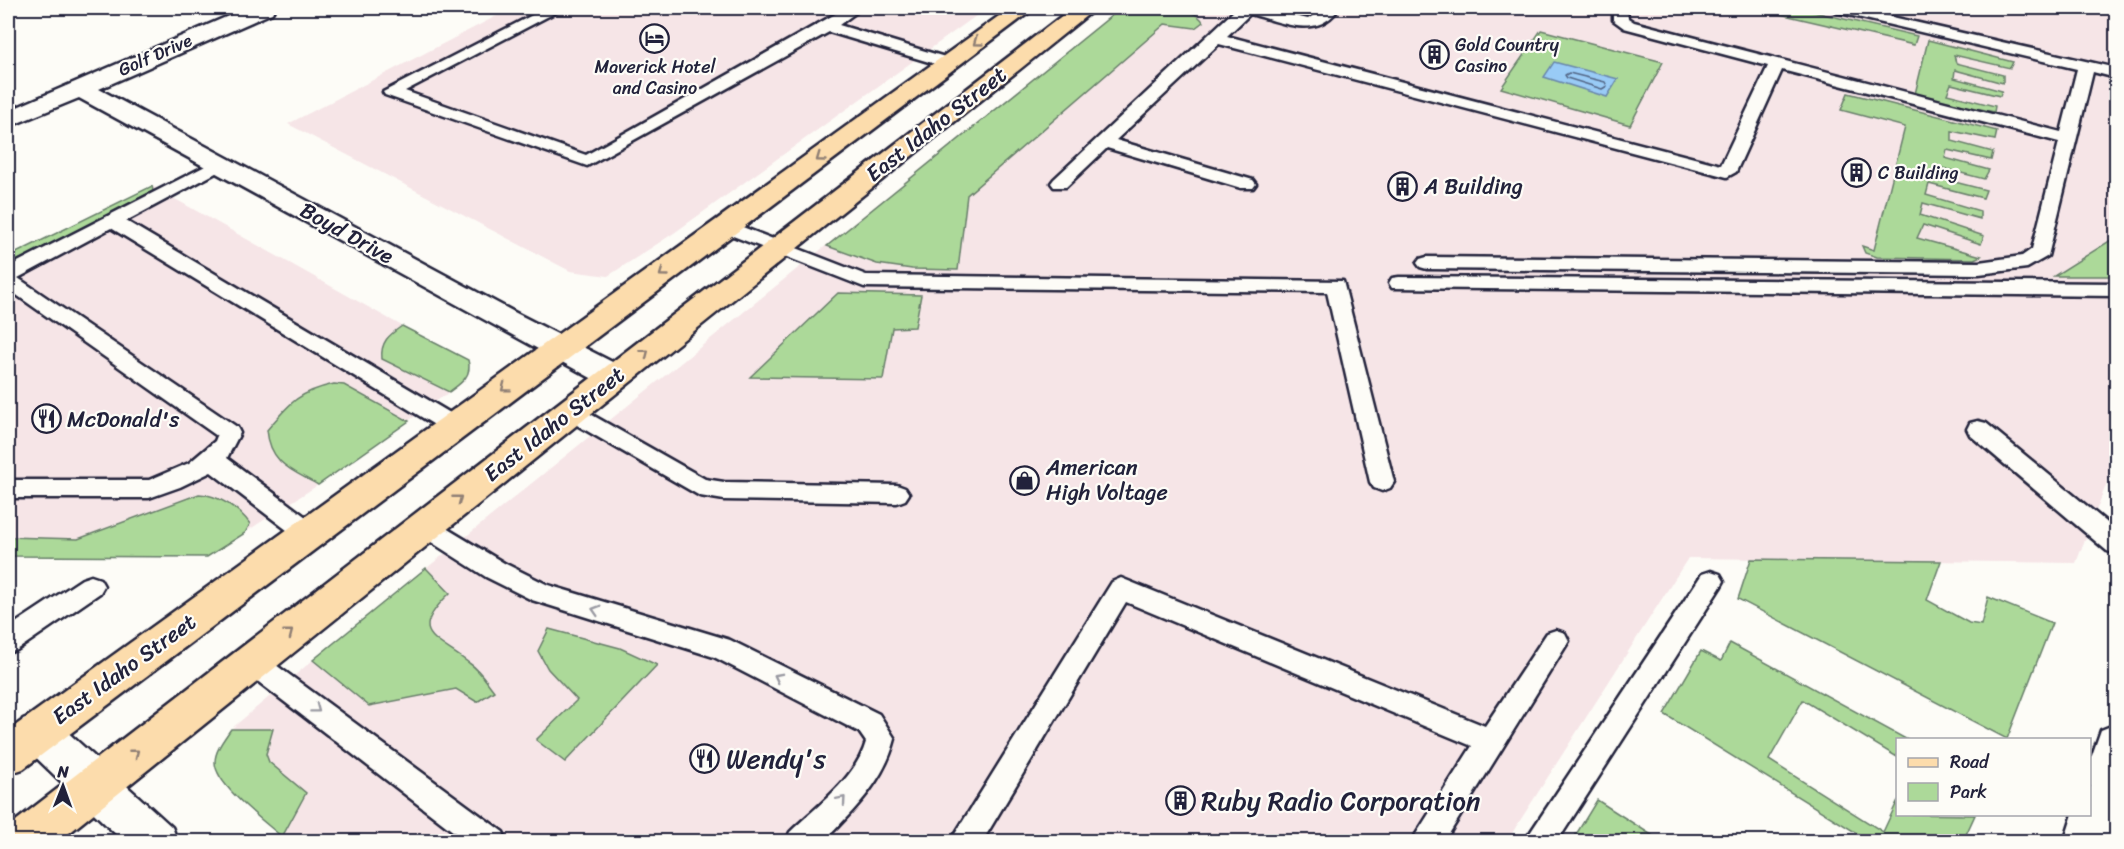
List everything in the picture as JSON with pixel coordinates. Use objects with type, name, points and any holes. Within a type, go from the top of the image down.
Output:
[{"type":"main road","name":"East Idaho Street","points":[[23,744],[1024,8]]},
{"type":"main road","name":"East Idaho Street","points":[[23,842],[1085,8]]},
{"type":"street","name":"Golf Drive","points":[[8,120],[264,8]]},
{"type":"street","name":"Boyd Drive","points":[[79,89],[221,163],[615,377]]},
{"type":"street","points":[[2086,842],[2116,743]]},
{"type":"street","points":[[23,744],[96,785],[156,842]]},
{"type":"lane","points":[[557,8],[391,92],[587,161],[855,8]]},
{"type":"lane","points":[[1060,183],[1246,8],[1308,24],[1316,22],[1329,10]]},
{"type":"lane","points":[[1620,8],[1621,20],[1629,25],[2068,140]]},
{"type":"lane","points":[[1836,8],[2116,73]]},
{"type":"lane","points":[[826,26],[949,63]]},
{"type":"lane","points":[[1215,39],[1727,172],[1777,64]]},
{"type":"lane","points":[[1427,263],[1979,268],[2012,266],[2035,259],[2041,252],[2086,66]]},
{"type":"lane","points":[[1104,142],[1247,184]]},
{"type":"lane","points":[[8,489],[149,489],[167,483],[211,459],[223,449],[228,441],[229,432],[223,427],[9,282],[111,220],[221,163]]},
{"type":"lane","points":[[111,220],[454,426]]},
{"type":"lane","points":[[727,227],[864,281],[1336,286],[1382,482]]},
{"type":"lane","points":[[1399,283],[2116,290]]},
{"type":"lane","points":[[572,411],[700,487],[724,491],[897,494]]},
{"type":"lane","points":[[1978,429],[2116,544]]},
{"type":"lane","points":[[211,459],[309,533]]},
{"type":"lane","points":[[426,526],[495,570],[533,590],[721,648],[869,723],[877,731],[880,740],[875,758],[840,803],[801,842]]},
{"type":"lane","points":[[1539,842],[1712,581]]},
{"type":"lane","points":[[8,642],[91,586]]},
{"type":"lane","points":[[965,842],[1120,589],[1491,741]]},
{"type":"lane","points":[[1426,842],[1556,641]]},
{"type":"lane","points":[[252,662],[492,842]]},
{"type":"shaded area","points":[[512,8],[987,8],[674,233],[608,276],[570,271],[288,124]]},
{"type":"shaded area","points":[[1120,8],[2116,8],[2116,459],[2076,563],[1688,558],[1507,841],[288,841],[229,789],[218,776],[215,762],[218,751],[231,729],[313,660]]},
{"type":"shaded area","points":[[152,186],[402,326],[468,360],[468,375],[462,383],[318,485],[207,557],[8,556],[8,257]]},
{"type":"green space","points":[[1121,8],[1178,9],[1198,16],[1203,22],[1195,28],[1165,24],[967,195],[958,270],[912,269],[877,264],[827,246]]},
{"type":"green space","points":[[1754,8],[1797,8],[1917,36],[1914,45]]},
{"type":"green space","points":[[1541,30],[1663,62],[1630,125],[1501,88]]},
{"type":"green space","points":[[1928,40],[2013,62],[2010,68],[1954,55],[1956,63],[2003,75],[2003,83],[1955,70],[1954,78],[2002,91],[2000,96],[1951,84],[1947,94],[1995,106],[1994,112],[1915,94]]},
{"type":"green space","points":[[1848,93],[1997,131],[1995,140],[1952,131],[1952,141],[1993,152],[1991,160],[1947,150],[1945,158],[1989,170],[1984,179],[1942,168],[1939,178],[1986,190],[1983,198],[1929,184],[1926,195],[1980,211],[1980,219],[1923,203],[1920,215],[1984,236],[1981,244],[1923,225],[1917,238],[1981,256],[1974,259],[1877,257],[1865,253],[1862,246],[1874,250],[1905,127],[1841,110]]},
{"type":"green space","points":[[152,186],[153,191],[8,266],[8,257]]},
{"type":"green space","points":[[2111,240],[2116,242],[2116,276],[2054,276]]},
{"type":"green space","points":[[838,293],[921,295],[915,327],[892,328],[883,379],[750,377]]},
{"type":"green space","points":[[402,326],[468,360],[469,371],[464,379],[449,392],[382,359],[384,343]]},
{"type":"green space","points":[[334,384],[344,385],[409,421],[318,485],[284,465],[273,451],[267,430],[303,395]]},
{"type":"green space","points":[[199,494],[228,503],[250,524],[245,533],[207,557],[8,556],[8,537],[78,539]]},
{"type":"green space","points":[[1751,559],[1941,561],[1927,600],[1969,623],[1981,625],[1988,597],[2052,623],[2007,738],[2005,738],[1738,599]]},
{"type":"green space","points":[[426,568],[450,593],[430,618],[428,627],[431,634],[476,669],[494,691],[477,702],[456,689],[369,706],[313,660]]},
{"type":"green space","points":[[549,629],[620,648],[657,665],[565,762],[536,740],[577,700],[548,669],[538,651]]},
{"type":"green space","points":[[1730,643],[1904,738],[1896,738],[1896,756],[1803,700],[1769,760],[1883,832],[1896,804],[1896,816],[1975,816],[1963,841],[1858,841],[1860,835],[1664,714],[1701,651],[1721,661]]},
{"type":"green space","points":[[231,729],[273,729],[266,754],[269,762],[306,793],[282,837],[232,792],[217,771],[215,762],[217,753]]},
{"type":"green space","points":[[1597,800],[1661,841],[1572,841]]},
{"type":"water","points":[[1554,62],[1618,79],[1607,97],[1544,77]]},
{"type":"place","name":"Maverick Hotel and Casino","points":[[655,38]]},
{"type":"place","name":"Gold Country Casino","points":[[1434,55]]},
{"type":"place","name":"C Building","points":[[1857,173]]},
{"type":"place","name":"A Building","points":[[1403,186]]},
{"type":"place","name":"McDonald's","points":[[46,419]]},
{"type":"place","name":"American High Voltage","points":[[1025,480]]},
{"type":"place","name":"Wendy's","points":[[705,759]]},
{"type":"place","name":"Ruby Radio Corporation","points":[[1180,801]]}]
